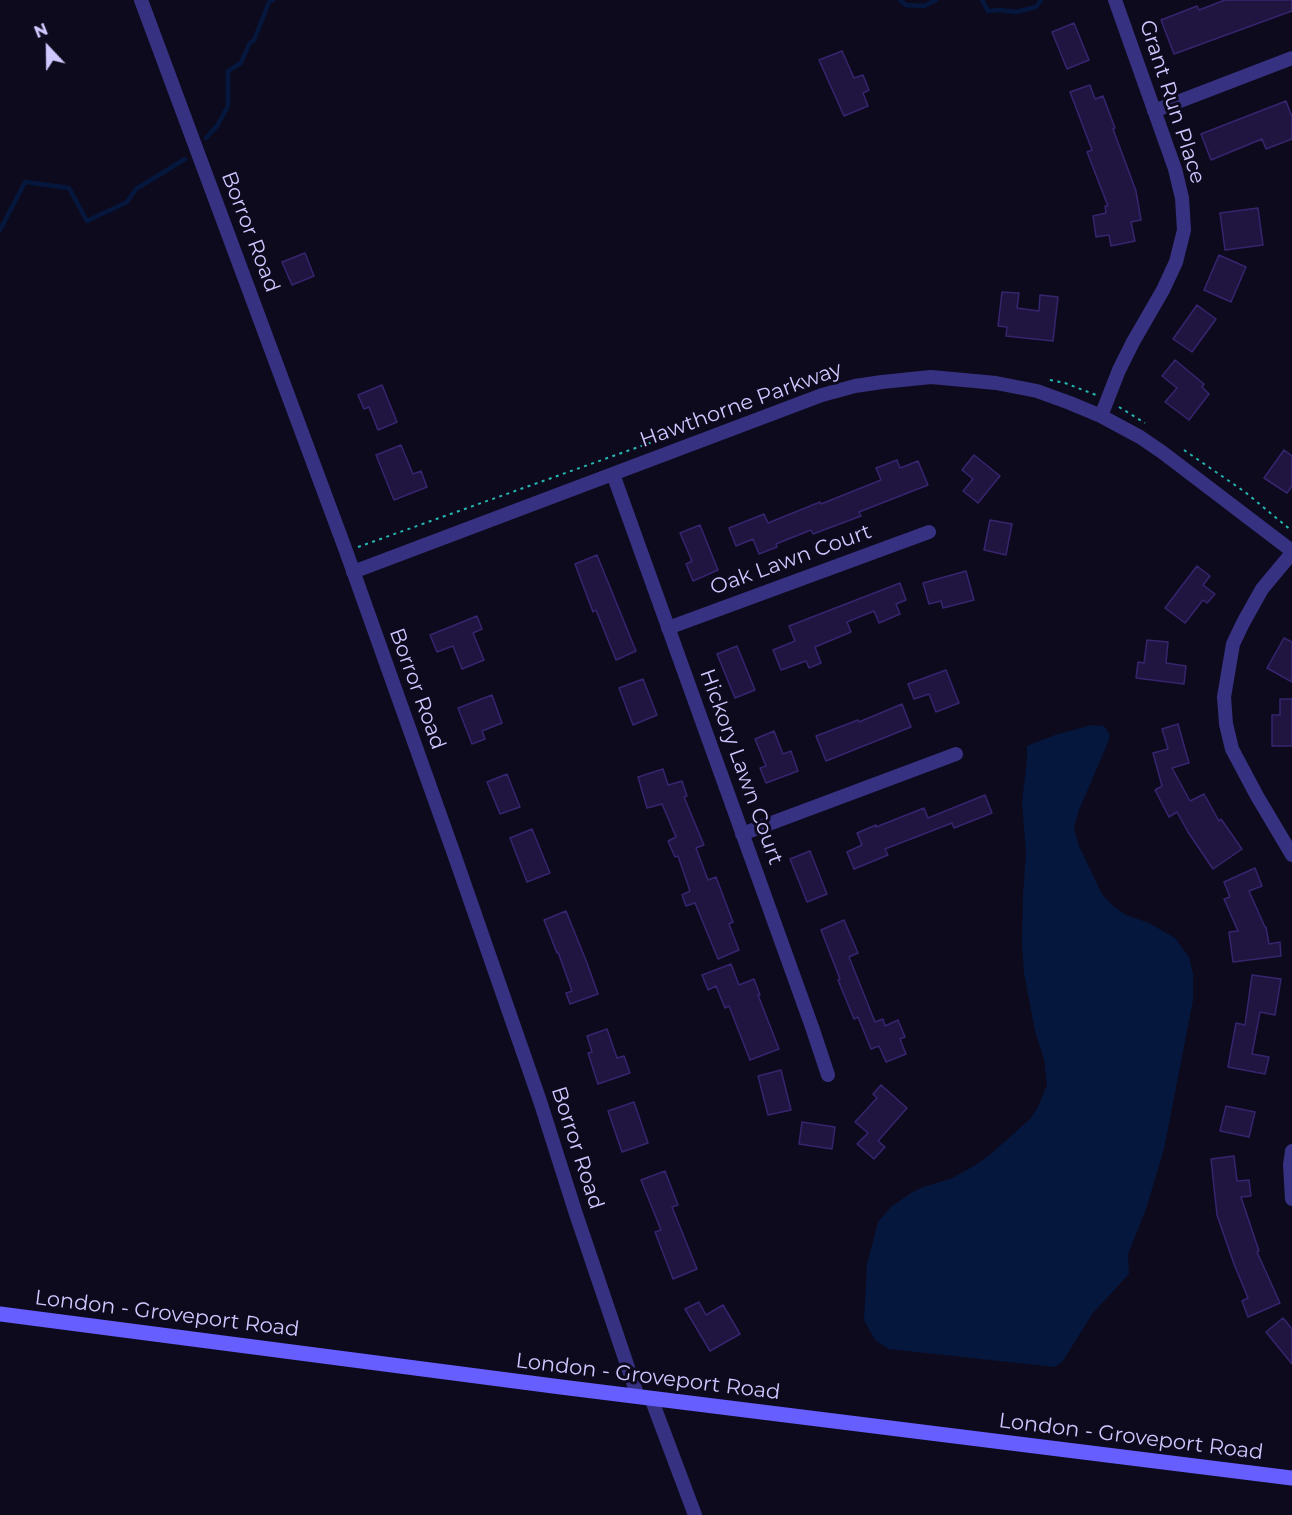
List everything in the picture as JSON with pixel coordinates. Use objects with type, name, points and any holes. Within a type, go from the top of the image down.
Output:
[{"type":"main road","name":"London - Groveport Road","points":[[0,1314],[1292,1478]]},
{"type":"street","name":"Borror Road","points":[[141,0],[346,551],[644,1397],[695,1515]]},
{"type":"street","name":"Grant Run Place","points":[[1101,416],[1119,370],[1176,262],[1184,230],[1182,198],[1175,169],[1115,0]]},
{"type":"street","points":[[1155,111],[1292,58]]},
{"type":"street","name":"Hawthorne Parkway","points":[[353,572],[822,395],[882,381],[931,377],[996,383],[1037,391],[1101,416],[1162,452],[1292,552]]},
{"type":"street","name":"Hickory Lawn Court","points":[[613,474],[828,1075]]},
{"type":"street","name":"Oak Lawn Court","points":[[668,628],[928,532]]},
{"type":"street","points":[[1292,552],[1262,589],[1243,622],[1233,644],[1224,697],[1226,724],[1232,749],[1292,855]]},
{"type":"street","points":[[742,834],[956,754]]},
{"type":"street","points":[[1292,1151],[1290,1165],[1292,1199]]},
{"type":"path","points":[[1044,378],[1065,383],[1108,400],[1152,428]]},
{"type":"path","points":[[346,551],[672,435]]},
{"type":"path","points":[[1180,447],[1245,492],[1292,531]]},
{"type":"water","points":[[1092,725],[1104,726],[1109,733],[1109,740],[1079,810],[1074,828],[1079,846],[1102,894],[1126,915],[1149,923],[1175,938],[1189,957],[1193,974],[1193,1000],[1164,1149],[1146,1209],[1128,1254],[1129,1274],[1092,1314],[1063,1361],[1055,1367],[889,1349],[875,1340],[864,1320],[867,1264],[878,1222],[891,1207],[911,1193],[950,1179],[992,1153],[1030,1119],[1047,1085],[1044,1059],[1035,1031],[1024,973],[1022,945],[1026,852],[1022,802],[1027,746],[1055,735]]},
{"type":"building","points":[[1225,0],[1292,0],[1292,11],[1174,54],[1161,20],[1197,6],[1199,10]]},
{"type":"building","points":[[1074,23],[1089,60],[1067,69],[1052,32]]},
{"type":"building","points":[[842,51],[854,78],[863,75],[869,90],[863,93],[868,106],[844,116],[819,60]]},
{"type":"building","points":[[1090,85],[1095,99],[1103,96],[1136,191],[1141,220],[1131,222],[1135,241],[1111,246],[1109,235],[1096,237],[1093,216],[1106,213],[1105,206],[1108,206],[1087,152],[1092,150],[1070,92]]},
{"type":"building","points":[[1286,101],[1292,117],[1292,139],[1266,149],[1262,139],[1211,160],[1201,134]]},
{"type":"building","points":[[1258,208],[1263,245],[1225,250],[1220,213]]},
{"type":"building","points":[[305,253],[314,276],[292,285],[282,262]]},
{"type":"building","points":[[1219,255],[1246,267],[1231,302],[1204,290]]},
{"type":"building","points":[[1002,292],[1019,293],[1017,308],[1039,311],[1040,295],[1058,297],[1053,341],[1006,336],[1007,327],[998,326]]},
{"type":"building","points":[[1197,305],[1216,319],[1192,352],[1173,339]]},
{"type":"building","points":[[1175,360],[1204,384],[1202,387],[1209,394],[1189,420],[1165,402],[1177,388],[1162,376]]},
{"type":"building","points":[[382,385],[397,422],[378,430],[369,407],[364,409],[358,395]]},
{"type":"building","points":[[401,445],[413,474],[421,471],[427,487],[394,500],[376,455]]},
{"type":"building","points":[[1284,450],[1292,456],[1292,486],[1287,493],[1264,478]]},
{"type":"building","points":[[974,455],[1000,476],[978,503],[963,491],[973,479],[962,470]]},
{"type":"building","points":[[897,460],[900,468],[918,461],[928,485],[859,512],[861,516],[813,534],[811,530],[776,544],[777,547],[759,554],[753,539],[736,546],[729,528],[764,514],[768,523],[881,480],[876,468]]},
{"type":"building","points":[[990,520],[1012,524],[1006,555],[984,550]]},
{"type":"building","points":[[700,525],[718,570],[693,581],[686,564],[692,561],[680,533]]},
{"type":"building","points":[[597,555],[636,651],[616,660],[596,610],[593,612],[575,564]]},
{"type":"building","points":[[1197,566],[1210,576],[1203,585],[1215,594],[1207,603],[1203,600],[1185,623],[1165,608]]},
{"type":"building","points":[[966,571],[974,600],[943,608],[941,601],[929,604],[923,583]]},
{"type":"building","points":[[900,583],[906,600],[896,604],[900,614],[879,623],[874,611],[847,622],[851,632],[815,647],[821,663],[809,668],[806,661],[781,670],[773,650],[795,641],[789,626]]},
{"type":"building","points":[[477,616],[482,629],[473,633],[484,660],[462,669],[453,646],[437,652],[430,635]]},
{"type":"building","points":[[1284,638],[1292,642],[1292,682],[1267,668]]},
{"type":"building","points":[[1147,640],[1168,642],[1166,663],[1186,666],[1184,684],[1136,678],[1138,662],[1144,663]]},
{"type":"building","points":[[737,646],[755,690],[735,698],[717,654]]},
{"type":"building","points":[[946,670],[959,703],[936,712],[929,694],[914,699],[908,684]]},
{"type":"building","points":[[643,679],[657,715],[633,725],[619,688]]},
{"type":"building","points":[[492,695],[502,723],[482,731],[485,739],[472,744],[458,708]]},
{"type":"building","points":[[1280,699],[1292,699],[1292,746],[1272,746],[1272,715],[1280,715]]},
{"type":"building","points":[[902,704],[911,727],[826,761],[816,736],[858,720],[859,722]]},
{"type":"building","points":[[1178,724],[1189,763],[1172,768],[1190,801],[1204,794],[1219,821],[1221,819],[1242,849],[1213,869],[1177,812],[1169,817],[1155,790],[1162,786],[1153,753],[1168,749],[1162,729]]},
{"type":"building","points":[[774,731],[783,754],[791,751],[798,771],[766,783],[760,768],[766,766],[755,739]]},
{"type":"building","points":[[663,769],[668,785],[682,781],[687,796],[684,797],[704,845],[696,848],[708,880],[716,877],[733,922],[729,924],[739,950],[718,959],[695,903],[686,906],[682,895],[690,891],[678,856],[675,857],[668,841],[676,837],[662,804],[647,808],[638,777]]},
{"type":"building","points":[[507,774],[520,807],[500,814],[487,782]]},
{"type":"building","points":[[985,795],[992,813],[954,828],[952,823],[885,849],[888,855],[854,869],[847,852],[862,845],[857,833],[924,808],[928,818]]},
{"type":"building","points":[[532,829],[550,873],[527,882],[510,838]]},
{"type":"building","points":[[810,851],[827,894],[807,902],[790,859]]},
{"type":"building","points":[[1255,868],[1262,886],[1249,891],[1266,927],[1269,944],[1280,942],[1281,956],[1233,962],[1229,932],[1238,931],[1224,899],[1230,897],[1224,882]]},
{"type":"building","points":[[566,911],[598,994],[570,1004],[566,993],[572,991],[544,920]]},
{"type":"building","points":[[844,920],[858,953],[849,957],[875,1022],[883,1019],[885,1026],[898,1020],[905,1037],[900,1039],[906,1054],[886,1062],[879,1046],[871,1049],[858,1017],[854,1019],[821,930]]},
{"type":"building","points":[[731,964],[739,985],[754,979],[779,1049],[750,1060],[729,1006],[725,1008],[716,986],[708,990],[702,975]]},
{"type":"building","points":[[1252,975],[1281,979],[1275,1015],[1260,1012],[1252,1054],[1269,1057],[1265,1074],[1228,1067],[1236,1023],[1245,1025]]},
{"type":"building","points":[[607,1029],[617,1058],[624,1056],[630,1073],[598,1084],[588,1053],[592,1052],[587,1036]]},
{"type":"building","points":[[781,1070],[791,1110],[768,1115],[758,1076]]},
{"type":"building","points":[[881,1085],[907,1108],[878,1141],[885,1147],[874,1159],[857,1144],[868,1133],[855,1122],[877,1098],[873,1094]]},
{"type":"building","points":[[634,1102],[648,1143],[622,1152],[608,1111]]},
{"type":"building","points":[[1226,1106],[1255,1112],[1249,1137],[1220,1131]]},
{"type":"building","points":[[802,1122],[835,1127],[832,1149],[799,1144]]},
{"type":"building","points":[[1234,1156],[1237,1181],[1249,1180],[1251,1196],[1241,1197],[1259,1251],[1257,1252],[1280,1303],[1248,1317],[1242,1301],[1248,1298],[1217,1215],[1211,1159]]},
{"type":"building","points":[[665,1171],[678,1205],[672,1207],[697,1269],[673,1279],[655,1232],[661,1230],[641,1180]]},
{"type":"building","points":[[699,1302],[706,1315],[723,1305],[740,1334],[710,1351],[685,1309]]},
{"type":"building","points":[[1283,1318],[1292,1329],[1292,1364],[1266,1332]]},
{"type":"waterway","points":[[206,138],[217,126],[228,106],[228,71],[241,63],[249,44],[254,40],[269,2],[273,0]]},
{"type":"waterway","points":[[900,0],[906,5],[924,6],[936,0]]},
{"type":"waterway","points":[[982,0],[988,11],[1016,12],[1036,7],[1041,0]]},
{"type":"waterway","points":[[0,230],[25,182],[69,188],[87,221],[127,202],[136,189],[185,159]]}]
